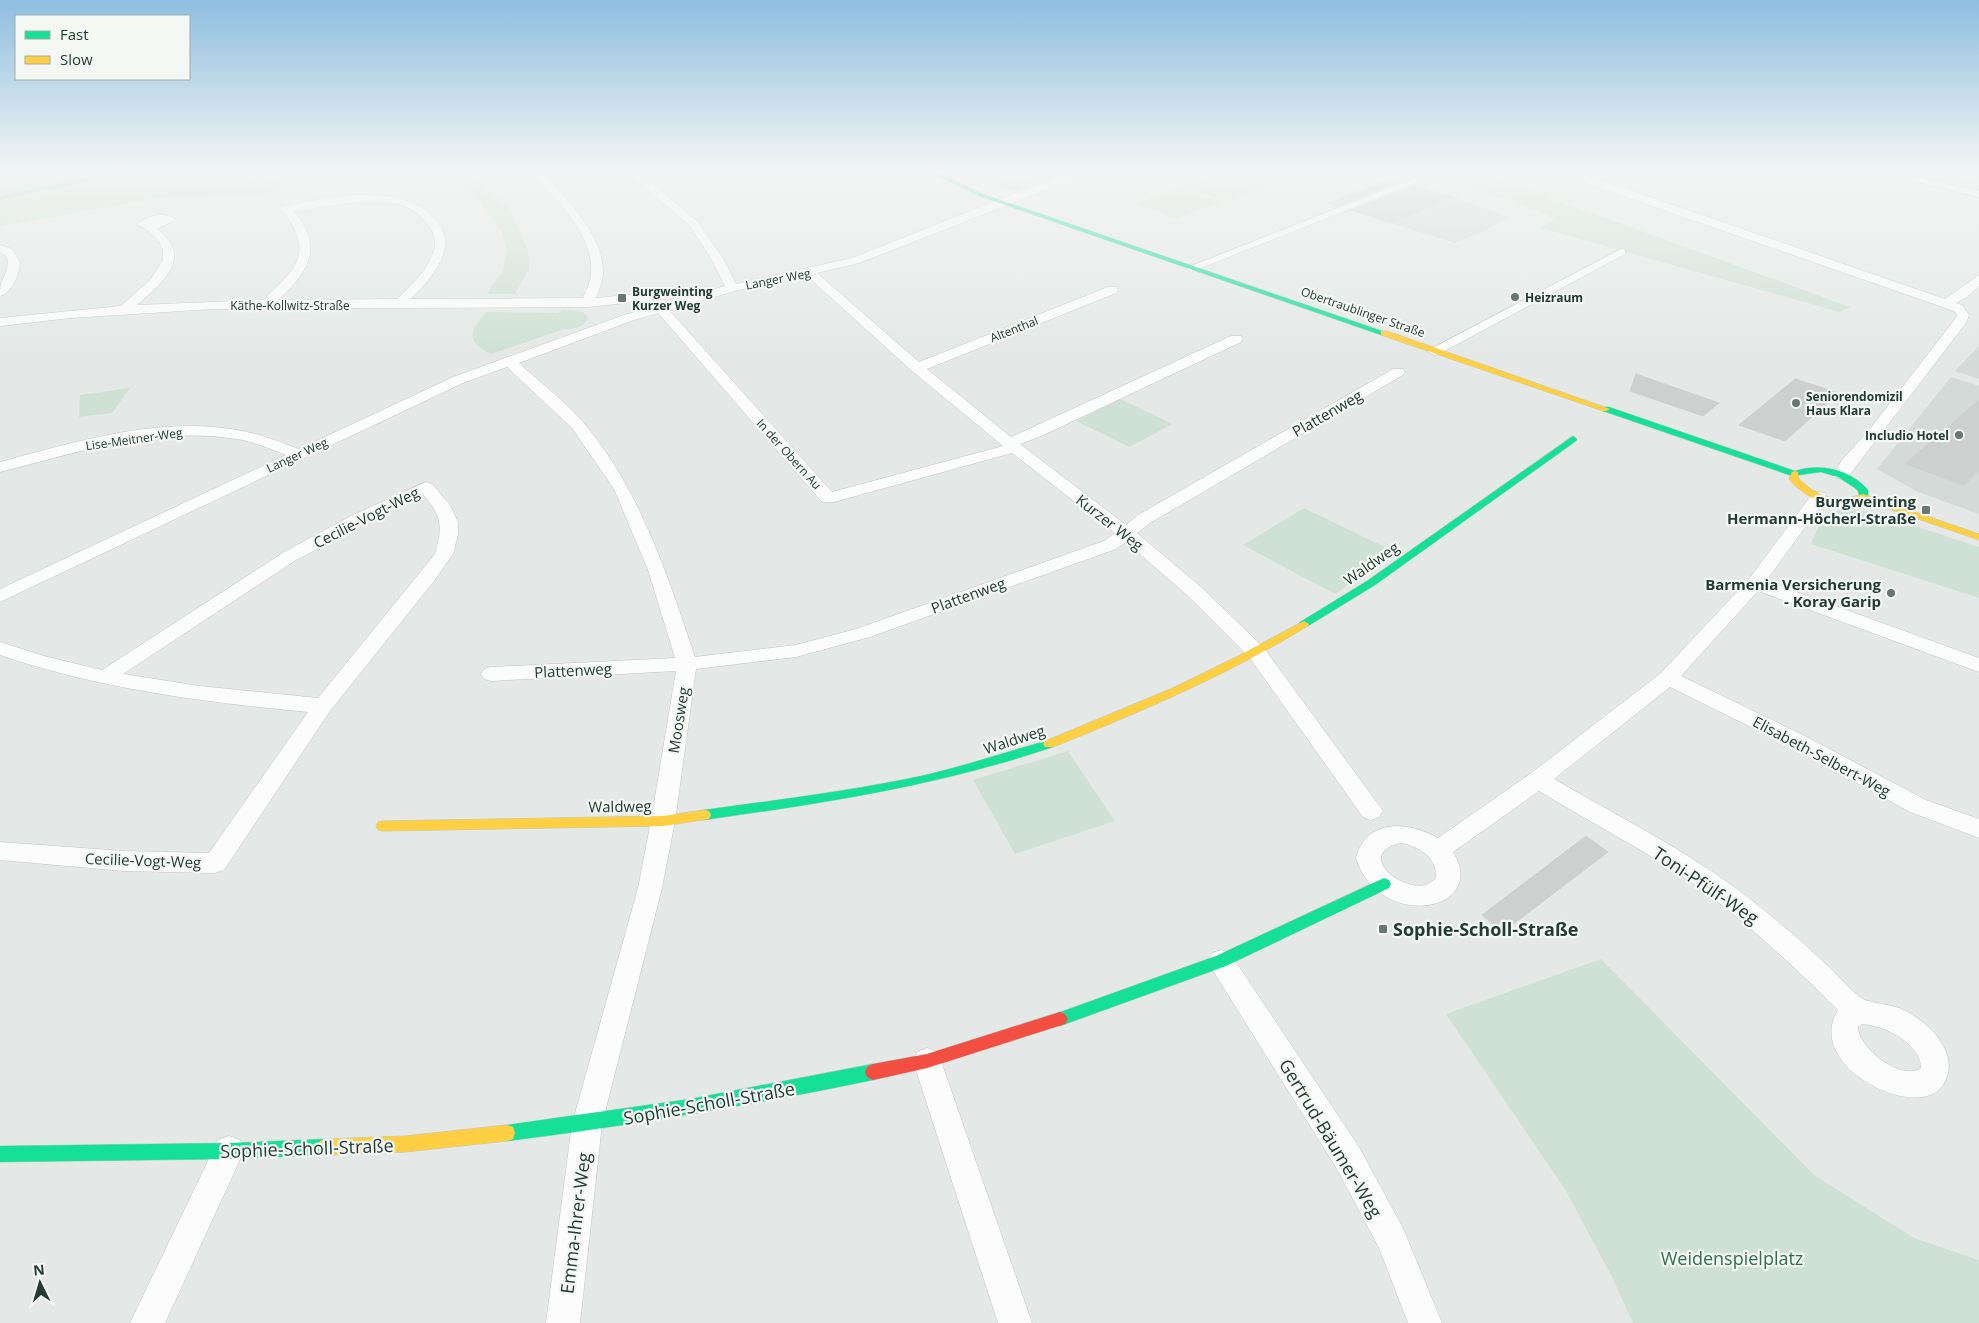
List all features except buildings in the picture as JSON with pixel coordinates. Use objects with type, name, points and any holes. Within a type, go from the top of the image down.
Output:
[{"type":"street","points":[[125,309],[168,267],[170,254],[167,244],[162,236],[151,230]]},
{"type":"street","points":[[266,304],[290,282],[301,266],[304,242],[302,230]]},
{"type":"street","points":[[399,304],[434,263],[442,243],[436,230]]},
{"type":"street","points":[[582,230],[596,257],[598,271],[594,312]]},
{"type":"street","points":[[594,312],[608,304],[626,300],[732,288],[718,260],[698,230]]},
{"type":"street","name":"Langer Weg","points":[[0,596],[458,380],[509,362],[594,312],[632,317],[732,288],[855,261],[935,230]]},
{"type":"street","name":"Obertraublinger Straße","points":[[1082,230],[1796,474],[1814,469],[1841,475],[1855,482],[1863,490],[1863,497]]},
{"type":"street","points":[[1192,268],[1290,230]]},
{"type":"street","points":[[1732,230],[1947,303],[1958,308],[1963,315],[1871,437],[1848,463],[1841,475]]},
{"type":"street","points":[[0,248],[6,250],[14,259],[15,266],[12,279],[0,292]]},
{"type":"street","points":[[1434,351],[1621,252]]},
{"type":"street","name":"Kurzer Weg","points":[[809,272],[917,368],[1012,445],[1126,533],[1194,591],[1257,653],[1371,811]]},
{"type":"street","points":[[1947,303],[1963,294],[1979,279]]},
{"type":"street","name":"Altenthal","points":[[917,368],[1112,290]]},
{"type":"street","points":[[626,300],[639,302],[646,306],[642,313],[632,317]]},
{"type":"street","name":"Käthe-Kollwitz-Straße","points":[[0,322],[125,309],[266,304],[399,304],[594,312]]},
{"type":"street","name":"In der Obern Au","points":[[661,310],[828,498],[1012,445],[1236,339]]},
{"type":"street","name":"Moosweg","points":[[509,362],[577,425],[622,489],[657,570],[687,664],[663,821],[650,888],[587,1124]]},
{"type":"street","name":"Plattenweg","points":[[491,674],[687,664],[796,651],[863,633],[1110,544],[1153,514],[1398,372]]},
{"type":"street","name":"Lise-Meitner-Weg","points":[[0,467],[95,443],[186,432],[237,434],[298,454]]},
{"type":"street","name":"Waldweg","points":[[384,826],[663,821],[859,794],[955,773],[1046,746],[1124,715],[1257,653],[1371,583],[1574,438]]},
{"type":"street","points":[[1796,474],[1794,479],[1798,485],[1819,497],[1847,502],[1863,497],[1979,537]]},
{"type":"street","name":"Cecilie-Vogt-Weg","points":[[0,851],[124,861],[215,863],[323,706],[428,578],[444,554],[449,535],[449,522],[444,509],[426,487],[354,522],[291,556],[198,614],[105,677]]},
{"type":"street","points":[[1438,850],[1538,780],[1668,678],[1756,583],[1819,497]]},
{"type":"street","points":[[1756,583],[1979,666]]},
{"type":"street","points":[[0,648],[105,677],[240,698],[323,706]]},
{"type":"street","name":"Elisabeth-Selbert-Weg","points":[[1668,678],[1793,740],[1910,802],[1979,829]]},
{"type":"street","name":"Toni-Pfülf-Weg","points":[[1538,780],[1698,875],[1759,920],[1812,966],[1858,1012]]},
{"type":"street","points":[[1389,835],[1408,835],[1427,842],[1438,850],[1449,868],[1450,876],[1448,885],[1432,896],[1414,896],[1396,892],[1374,875],[1369,865],[1368,854],[1371,846],[1378,839],[1389,835]]},
{"type":"street","name":"Sophie-Scholl-Straße","points":[[0,1154],[47,1155],[229,1151],[405,1144],[587,1124],[747,1099],[927,1061],[1076,1014],[1221,961],[1384,884]]},
{"type":"street","name":"Gertrud-Bäumer-Weg","points":[[1221,961],[1348,1158],[1392,1239],[1425,1323]]},
{"type":"street","points":[[927,1061],[1015,1323]]},
{"type":"street","name":"Emma-Ihrer-Weg","points":[[563,1323],[587,1124]]},
{"type":"street","points":[[148,1323],[229,1151]]},
{"type":"shaded area","points":[[1412,230],[1486,230],[1455,243]]},
{"type":"shaded area","points":[[1979,346],[1979,379],[1955,371]]},
{"type":"shaded area","points":[[1951,377],[1979,386],[1979,514],[1918,492],[1877,469]]},
{"type":"green space","points":[[500,230],[519,230],[528,250],[529,269],[515,294],[487,294],[503,270],[507,252]]},
{"type":"green space","points":[[1547,230],[1638,230],[1850,307],[1840,312]]},
{"type":"green space","points":[[562,310],[583,312],[588,318],[584,324],[578,327],[564,329],[491,354],[474,341],[473,336],[476,326],[486,312],[558,313]]},
{"type":"green space","points":[[130,388],[112,413],[79,417],[80,395]]},
{"type":"green space","points":[[1120,399],[1173,424],[1129,447],[1076,421]]},
{"type":"green space","points":[[1304,508],[1395,552],[1335,594],[1243,545]]},
{"type":"green space","points":[[1846,509],[1877,513],[1979,547],[1979,598],[1811,544],[1820,525],[1827,516]]},
{"type":"green space","points":[[1068,751],[1115,821],[1015,854],[973,780]]},
{"type":"green space","name":"Weidenspielplatz","points":[[1601,959],[1814,1175],[1914,1238],[1979,1260],[1979,1323],[1633,1323],[1612,1277],[1566,1191],[1446,1014]]},
{"type":"traffic: fast","points":[[1082,230],[1384,333]]},
{"type":"traffic: fast","points":[[1606,409],[1795,474],[1815,469],[1834,473],[1863,490],[1863,497]]},
{"type":"traffic: fast","points":[[1304,624],[1371,583],[1573,439]]},
{"type":"traffic: fast","points":[[704,815],[835,796],[922,780],[965,770],[1049,744]]},
{"type":"traffic: fast","points":[[1060,1019],[1221,961],[1384,884]]},
{"type":"traffic: fast","points":[[507,1133],[690,1107],[782,1091],[873,1072]]},
{"type":"traffic: fast","points":[[0,1154],[229,1151],[326,1147]]},
{"type":"traffic: slow","points":[[1384,333],[1606,409]]},
{"type":"traffic: slow","points":[[1795,474],[1794,479],[1801,486],[1826,500],[1844,502],[1863,497]]},
{"type":"traffic: slow","points":[[1863,497],[1979,537]]},
{"type":"traffic: slow","points":[[1049,744],[1114,718],[1211,675],[1304,624]]},
{"type":"traffic: slow","points":[[383,826],[663,821],[704,815]]},
{"type":"traffic: slow","points":[[326,1147],[405,1144],[507,1133]]},
{"type":"traffic: jam","points":[[873,1072],[927,1061],[1060,1019]]},
{"type":"place","name":"Heizraum","points":[[1515,297]]},
{"type":"place","name":"Burgweinting Kurzer Weg","points":[[622,298]]},
{"type":"place","name":"Seniorendomizil Haus Klara","points":[[1796,403]]},
{"type":"place","name":"Includio Hotel","points":[[1959,435]]},
{"type":"place","name":"Burgweinting Hermann-Höcherl-Straße","points":[[1926,510]]},
{"type":"place","name":"Barmenia Versicherung - Koray Garip","points":[[1891,593]]},
{"type":"place","name":"Sophie-Scholl-Straße","points":[[1383,929]]}]
